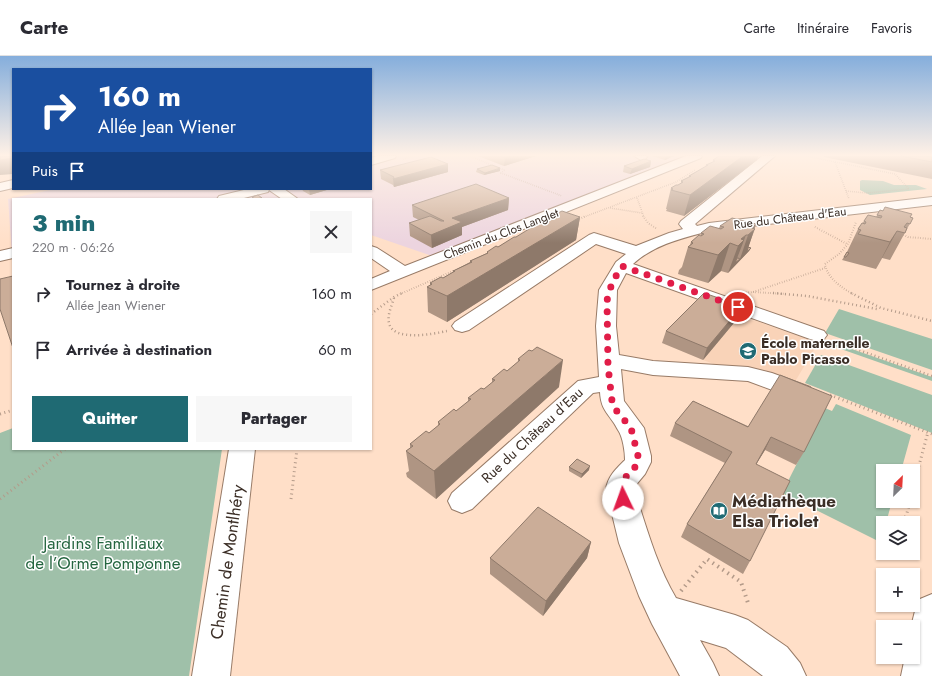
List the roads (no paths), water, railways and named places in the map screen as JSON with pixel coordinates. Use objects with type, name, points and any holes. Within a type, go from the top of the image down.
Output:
[{"type":"street","name":"Chemin du Clos Langlet","points":[[372,284],[580,203],[633,185]]},
{"type":"street","points":[[684,233],[686,224],[734,185]]},
{"type":"street","points":[[228,198],[259,190]]},
{"type":"street","points":[[277,190],[289,198]]},
{"type":"street","name":"Rue du Château d'Eau","points":[[630,259],[684,233],[796,216],[858,218],[899,205],[932,201]]},
{"type":"street","name":"Rue du Château d'Eau","points":[[899,205],[932,214]]},
{"type":"street","points":[[462,326],[594,238],[630,259],[711,298],[817,335]]},
{"type":"street","points":[[372,252],[403,272]]},
{"type":"street","points":[[0,256],[12,253]]},
{"type":"street","points":[[630,259],[608,290],[607,301],[609,371],[612,401],[615,409],[631,428],[638,456],[638,462],[621,482],[620,489],[635,543],[656,596],[700,676]]},
{"type":"street","name":"Rue du Château d'Eau","points":[[462,501],[586,386],[609,371],[653,368],[748,374],[824,397]]},
{"type":"street","name":"Chemin de Montlhéry","points":[[212,676],[242,450]]},
{"type":"street","points":[[920,676],[932,611]]},
{"type":"street","points":[[664,612],[735,633],[774,660],[787,676]]},
{"type":"place","name":"École maternelle Pablo Picasso","points":[[748,351]]},
{"type":"place","name":"Médiathèque Elsa Triolet","points":[[719,511]]},
{"type":"park label","name":"Jardins Familiaux de l’Orme Pomponne","points":[[103,553]]}]
